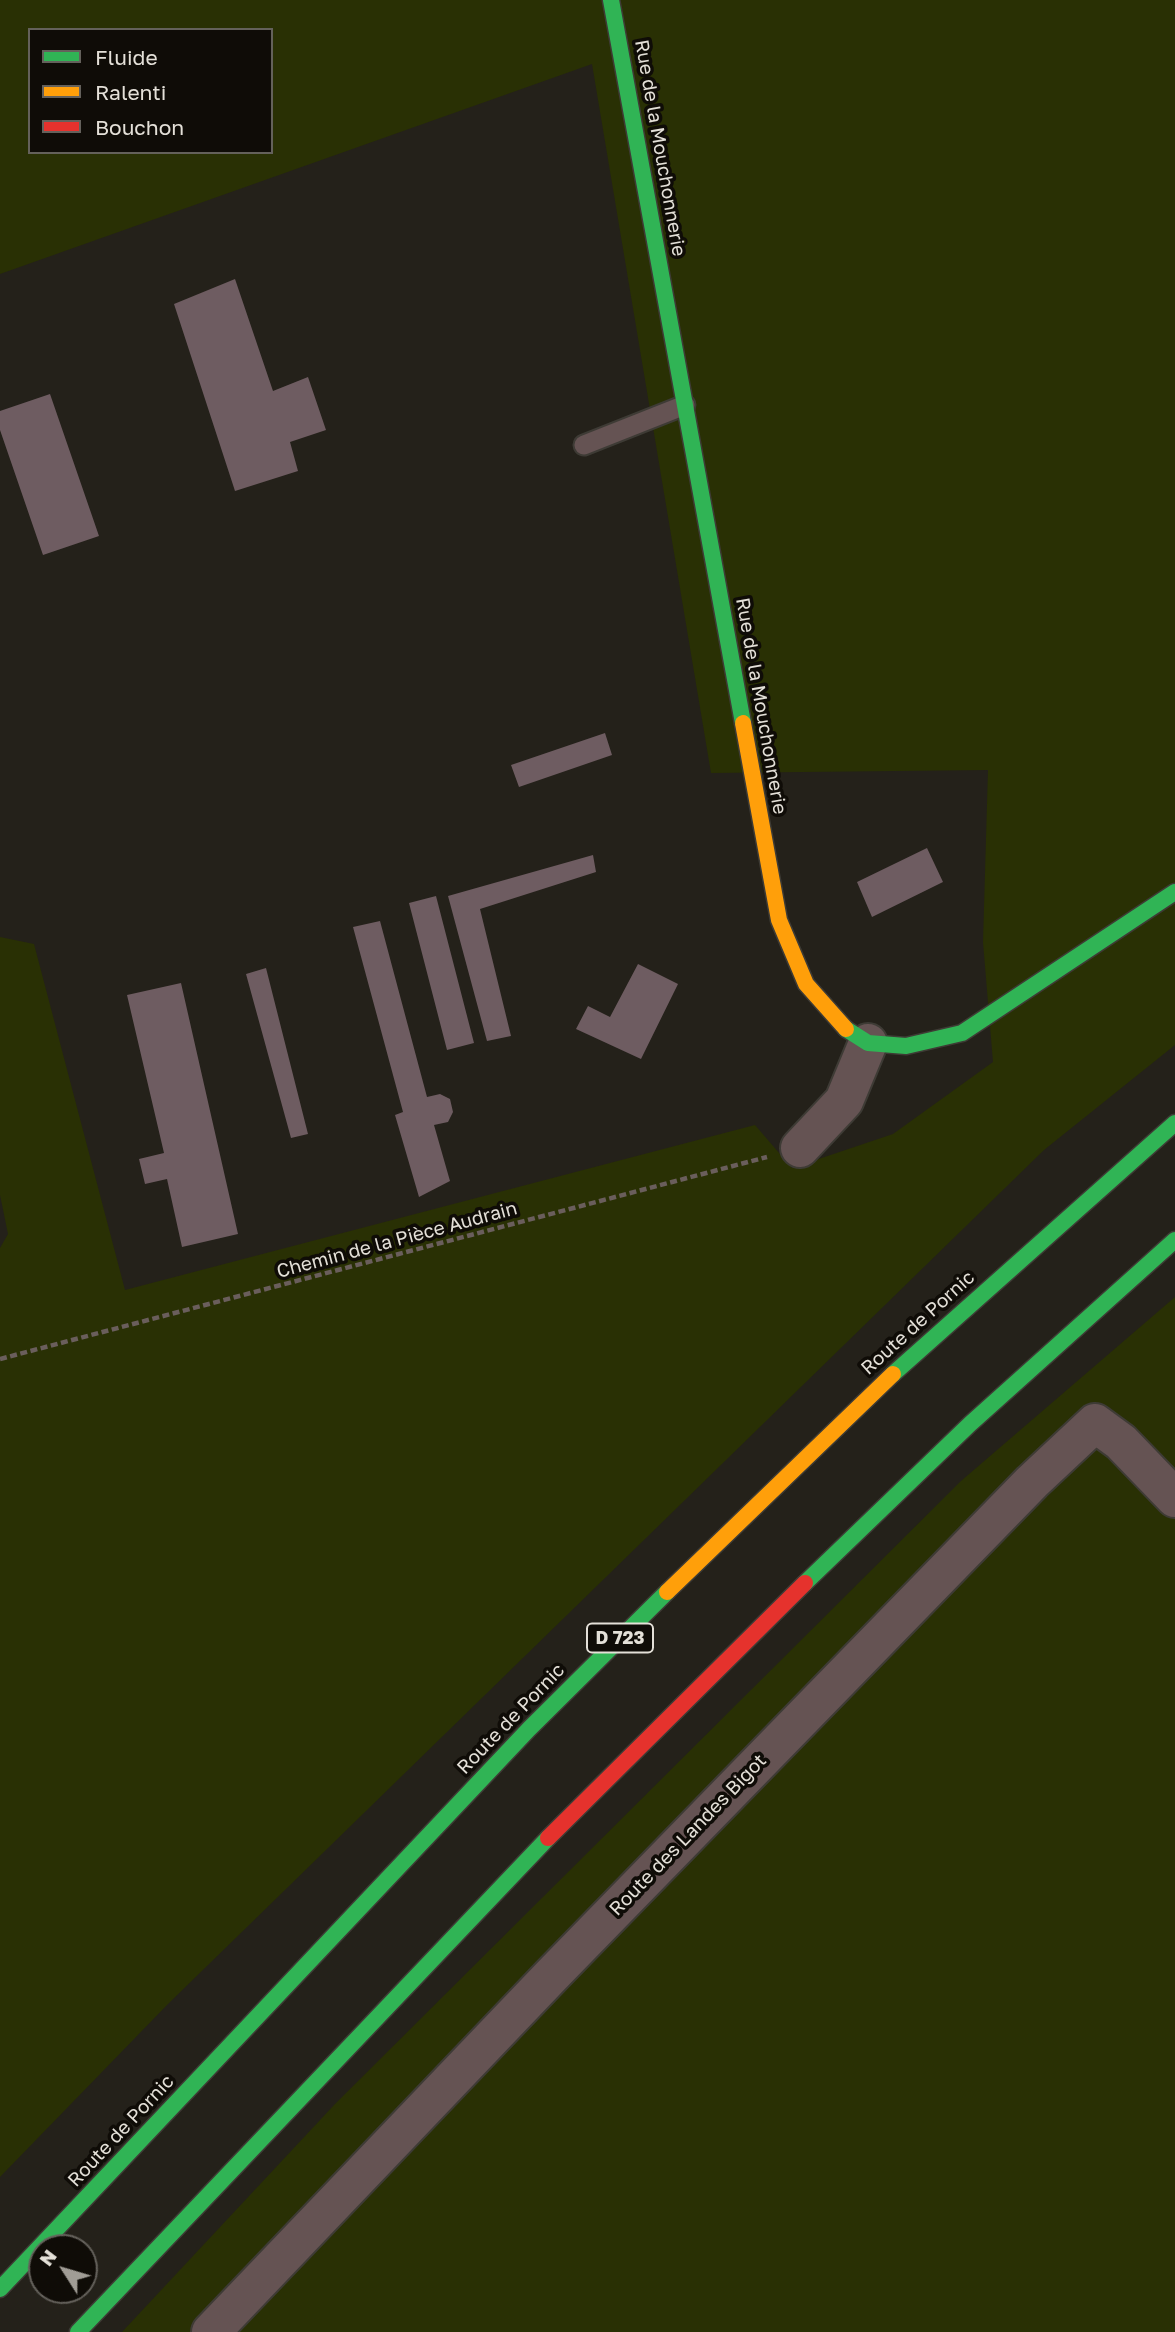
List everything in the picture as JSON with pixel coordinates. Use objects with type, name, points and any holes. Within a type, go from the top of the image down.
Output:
[{"type":"main road","name":"Rue de la Mouchonnerie","points":[[611,0],[779,920],[806,984],[839,1025],[868,1043],[906,1046],[962,1032],[1175,892]]},
{"type":"main road","name":"Route de Pornic","points":[[0,2289],[529,1728],[629,1628],[926,1343],[1175,1123]]},
{"type":"main road","points":[[78,2332],[471,1917],[662,1722],[970,1424],[1175,1240]]},
{"type":"street","points":[[800,1148],[844,1101],[868,1043]]},
{"type":"street","name":"Route des Landes Bigot","points":[[211,2332],[590,1936],[1032,1482],[1095,1423],[1121,1442],[1175,1498]]},
{"type":"lane","points":[[584,445],[685,405]]},
{"type":"path","name":"Chemin de la Pièce Audrain","points":[[0,1359],[800,1148]]},
{"type":"green space","points":[[0,0],[1175,0],[1175,1045],[1044,1150],[168,2004],[0,2177],[0,1248],[8,1234],[0,1195],[0,937],[34,944],[125,1290],[755,1125],[792,1168],[893,1134],[993,1062],[983,942],[988,770],[711,773],[592,64],[0,274]]},
{"type":"green space","points":[[1175,1297],[1175,2332],[122,2332],[335,2104],[961,1481]]},
{"type":"building","points":[[235,279],[273,391],[308,377],[326,430],[290,442],[298,471],[235,491],[174,304]]},
{"type":"building","points":[[50,394],[99,536],[43,555],[0,430],[0,411]]},
{"type":"building","points":[[605,733],[612,755],[519,787],[511,765]]},
{"type":"building","points":[[927,848],[943,882],[872,917],[857,882]]},
{"type":"building","points":[[593,855],[596,872],[480,909],[511,1036],[487,1041],[448,896]]},
{"type":"building","points":[[436,896],[474,1043],[447,1050],[409,903]]},
{"type":"building","points":[[380,921],[427,1097],[440,1094],[450,1099],[453,1112],[448,1122],[434,1125],[450,1181],[419,1197],[395,1115],[403,1112],[353,927]]},
{"type":"building","points":[[638,964],[678,984],[641,1059],[576,1029],[588,1006],[610,1017]]},
{"type":"building","points":[[266,968],[308,1134],[291,1138],[246,974]]},
{"type":"building","points":[[181,983],[238,1234],[182,1247],[167,1179],[145,1184],[139,1159],[164,1153],[127,995]]},
{"type":"traffic: fast","points":[[611,0],[743,723]]},
{"type":"traffic: fast","points":[[846,1029],[868,1043],[906,1046],[962,1033],[1175,892]]},
{"type":"traffic: fast","points":[[893,1374],[1175,1123]]},
{"type":"traffic: fast","points":[[805,1583],[970,1424],[1175,1240]]},
{"type":"traffic: fast","points":[[0,2289],[529,1729],[667,1592]]},
{"type":"traffic: fast","points":[[78,2332],[548,1838]]},
{"type":"traffic: slow","points":[[743,723],[779,920],[806,984],[846,1029]]},
{"type":"traffic: slow","points":[[667,1592],[893,1374]]},
{"type":"traffic: jam","points":[[548,1838],[805,1583]]}]
